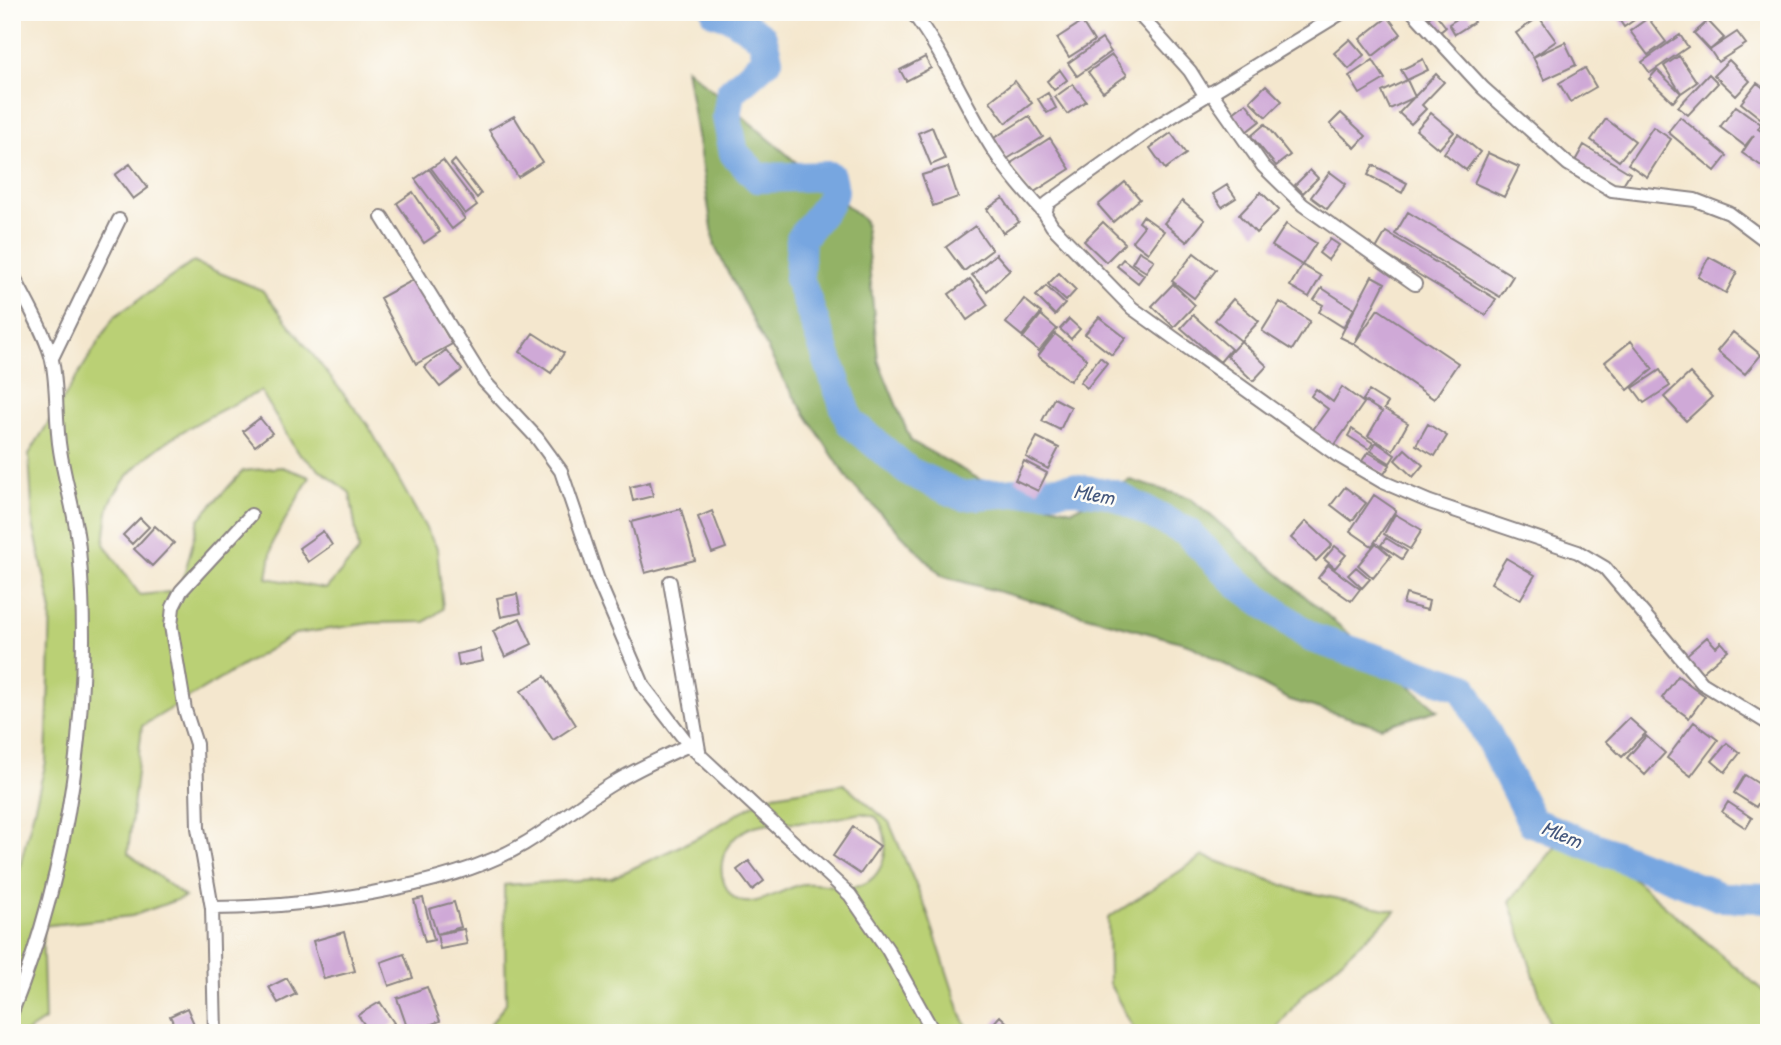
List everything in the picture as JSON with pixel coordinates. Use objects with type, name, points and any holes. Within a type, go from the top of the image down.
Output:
[{"type":"street","points":[[912,12],[1009,174],[1045,214],[1076,255],[1132,307],[1337,455],[1383,482],[1430,502],[1578,552],[1605,568],[1702,683],[1769,724]]},
{"type":"street","points":[[1137,12],[1190,71],[1263,166],[1303,205],[1416,284]]},
{"type":"street","points":[[1045,214],[1048,203],[1067,188],[1208,94],[1343,12]]},
{"type":"street","points":[[1413,12],[1483,88],[1568,164],[1612,190],[1695,200],[1728,213],[1769,243]]},
{"type":"street","points":[[382,217],[484,381],[537,438],[561,471],[598,580],[644,687],[700,757],[850,895],[888,950],[934,1033]]},
{"type":"street","points":[[52,358],[119,220]]},
{"type":"street","points":[[12,273],[52,358],[59,448],[79,547],[82,724],[49,902],[28,972],[12,1012]]},
{"type":"street","points":[[215,1033],[212,908],[198,828],[196,744],[183,698],[171,626],[173,607],[181,591],[251,515]]},
{"type":"street","points":[[670,582],[700,757]]},
{"type":"street","points":[[212,908],[320,901],[393,888],[485,862],[522,845],[612,783],[689,745]]},
{"type":"green space","points":[[686,68],[865,221],[878,360],[911,441],[1008,495],[1072,510],[1130,480],[1190,498],[1438,710],[1381,727],[1290,700],[1188,644],[942,576],[850,482],[784,381],[715,247]]},
{"type":"green space","points":[[193,262],[262,290],[368,425],[437,548],[443,609],[425,622],[371,623],[295,634],[142,726],[128,853],[185,897],[132,916],[42,926],[45,1020],[25,1033],[12,1033],[12,897],[46,762],[49,678],[51,606],[33,524],[29,454],[114,317]],"holes":[[[261,391],[297,452],[350,493],[359,551],[326,589],[267,578],[273,541],[310,477],[282,467],[243,471],[199,519],[180,591],[140,595],[104,544],[111,501],[123,482],[157,449],[219,411]]]},
{"type":"green space","points":[[844,784],[889,822],[927,911],[960,1012],[970,1033],[484,1033],[506,1003],[504,885],[612,878],[699,837],[767,796]],"holes":[[[861,813],[876,817],[885,837],[884,860],[879,870],[863,884],[852,887],[804,884],[753,902],[734,898],[725,886],[722,862],[727,847],[750,828],[763,824],[811,822]]]},
{"type":"green space","points":[[1573,826],[1769,996],[1769,1033],[1552,1033],[1510,901]]},
{"type":"green space","points":[[1203,856],[1297,890],[1396,911],[1302,996],[1273,1033],[1136,1033],[1109,983],[1108,918]]},
{"type":"building","points":[[1468,12],[1474,22],[1455,34],[1449,24]]},
{"type":"building","points":[[1614,12],[1637,12],[1640,16],[1624,27]]},
{"type":"building","points":[[1435,13],[1446,27],[1439,33],[1427,19]]},
{"type":"building","points":[[1388,17],[1401,34],[1373,56],[1360,39]]},
{"type":"building","points":[[1539,17],[1556,41],[1533,57],[1516,33]]},
{"type":"building","points":[[1648,18],[1666,42],[1648,55],[1630,31]]},
{"type":"building","points":[[1708,21],[1724,38],[1710,50],[1694,33]]},
{"type":"building","points":[[1082,22],[1094,41],[1069,57],[1057,38]]},
{"type":"building","points":[[1737,32],[1746,44],[1718,62],[1710,50]]},
{"type":"building","points":[[1680,35],[1688,47],[1650,73],[1642,62]]},
{"type":"building","points":[[1102,39],[1111,52],[1077,76],[1068,63]]},
{"type":"building","points":[[1350,39],[1364,55],[1349,69],[1334,53]]},
{"type":"building","points":[[1565,42],[1576,65],[1544,80],[1533,57]]},
{"type":"building","points":[[1112,55],[1127,75],[1103,92],[1088,72]]},
{"type":"building","points":[[1679,56],[1697,82],[1681,93],[1664,66]]},
{"type":"building","points":[[925,57],[931,68],[906,81],[900,70]]},
{"type":"building","points":[[1423,59],[1428,70],[1407,80],[1401,70]]},
{"type":"building","points":[[1373,60],[1385,79],[1360,94],[1349,76]]},
{"type":"building","points":[[1729,60],[1750,81],[1736,96],[1714,75]]},
{"type":"building","points":[[1585,68],[1596,87],[1570,102],[1559,83]]},
{"type":"building","points":[[1060,70],[1067,80],[1054,90],[1047,81]]},
{"type":"building","points":[[1657,70],[1681,93],[1673,102],[1649,79]]},
{"type":"building","points":[[1436,74],[1444,82],[1422,105],[1426,109],[1411,124],[1399,113]]},
{"type":"building","points":[[1709,74],[1718,83],[1688,115],[1678,107]]},
{"type":"building","points":[[1407,80],[1415,97],[1390,109],[1382,92]]},
{"type":"building","points":[[1015,81],[1032,103],[1006,123],[990,101]]},
{"type":"building","points":[[1757,83],[1769,92],[1769,125],[1741,103]]},
{"type":"building","points":[[1073,84],[1086,101],[1067,114],[1055,97]]},
{"type":"building","points":[[1266,85],[1282,101],[1266,117],[1250,101]]},
{"type":"building","points":[[1048,93],[1056,108],[1047,113],[1038,99]]},
{"type":"building","points":[[1246,103],[1260,121],[1246,132],[1232,114]]},
{"type":"building","points":[[1736,106],[1761,124],[1758,129],[1769,136],[1766,169],[1742,153],[1754,135],[1745,146],[1720,127]]},
{"type":"building","points":[[1341,113],[1366,136],[1355,148],[1330,124]]},
{"type":"building","points":[[1431,113],[1454,132],[1439,149],[1416,130]]},
{"type":"building","points":[[514,116],[542,162],[518,177],[489,130]]},
{"type":"building","points":[[1029,116],[1043,137],[1007,159],[994,138]]},
{"type":"building","points":[[1680,117],[1727,156],[1715,171],[1668,132]]},
{"type":"building","points":[[1606,119],[1635,141],[1619,161],[1591,140]]},
{"type":"building","points":[[1265,124],[1290,155],[1276,166],[1251,136]]},
{"type":"building","points":[[932,127],[945,159],[931,165],[918,133]]},
{"type":"building","points":[[1653,127],[1671,139],[1647,177],[1628,164]]},
{"type":"building","points":[[1171,133],[1186,154],[1165,169],[1150,148]]},
{"type":"building","points":[[1458,134],[1480,152],[1466,170],[1444,153]]},
{"type":"building","points":[[1050,138],[1070,169],[1031,194],[1011,163]]},
{"type":"building","points":[[1584,145],[1630,173],[1620,189],[1575,161]]},
{"type":"building","points":[[1488,153],[1519,167],[1504,197],[1474,183]]},
{"type":"building","points":[[443,160],[477,205],[465,214],[431,168]]},
{"type":"building","points":[[455,160],[481,194],[477,198],[451,164]]},
{"type":"building","points":[[130,164],[148,188],[133,199],[115,175]]},
{"type":"building","points":[[1373,165],[1407,183],[1402,193],[1368,175]]},
{"type":"building","points":[[948,167],[958,197],[933,206],[922,175]]},
{"type":"building","points":[[429,169],[465,219],[452,229],[415,179]]},
{"type":"building","points":[[1310,170],[1318,178],[1303,193],[1295,185]]},
{"type":"building","points":[[1330,172],[1346,184],[1327,209],[1311,197]]},
{"type":"building","points":[[1125,182],[1140,199],[1113,222],[1098,205]]},
{"type":"building","points":[[1227,185],[1236,198],[1222,207],[1213,194]]},
{"type":"building","points":[[413,192],[440,232],[424,243],[397,203]]},
{"type":"building","points":[[1261,192],[1279,210],[1256,233],[1239,215]]},
{"type":"building","points":[[1003,198],[1019,222],[1003,233],[987,209]]},
{"type":"building","points":[[1182,201],[1205,220],[1187,242],[1164,223]]},
{"type":"building","points":[[1408,212],[1513,276],[1500,297],[1395,234]]},
{"type":"building","points":[[1143,216],[1164,231],[1148,253],[1132,241],[1144,226],[1139,222]]},
{"type":"building","points":[[1103,222],[1125,243],[1106,262],[1084,241]]},
{"type":"building","points":[[1286,224],[1316,243],[1302,265],[1272,246]]},
{"type":"building","points":[[975,226],[992,250],[964,271],[946,247]]},
{"type":"building","points":[[1386,232],[1496,299],[1486,315],[1376,249]]},
{"type":"building","points":[[1330,239],[1339,245],[1328,260],[1319,253]]},
{"type":"building","points":[[1139,251],[1154,260],[1146,272],[1132,263]]},
{"type":"building","points":[[1194,253],[1216,270],[1194,298],[1172,281]]},
{"type":"building","points":[[996,254],[1010,270],[987,291],[972,275]]},
{"type":"building","points":[[1709,257],[1737,272],[1726,293],[1698,277]]},
{"type":"building","points":[[1123,259],[1144,275],[1138,283],[1117,266]]},
{"type":"building","points":[[1302,265],[1321,276],[1309,297],[1290,286]]},
{"type":"building","points":[[1059,273],[1076,290],[1066,301],[1048,284]]},
{"type":"building","points":[[1372,276],[1385,283],[1354,344],[1340,337]]},
{"type":"building","points":[[415,279],[452,344],[416,364],[380,298]]},
{"type":"building","points":[[970,279],[988,305],[967,320],[949,294]]},
{"type":"building","points":[[1173,284],[1195,305],[1174,327],[1152,306]]},
{"type":"building","points":[[1046,286],[1065,304],[1055,315],[1036,296]]},
{"type":"building","points":[[1322,288],[1354,309],[1343,327],[1319,312],[1323,305],[1314,300]]},
{"type":"building","points":[[1024,299],[1041,313],[1022,336],[1006,323]]},
{"type":"building","points":[[1233,299],[1259,321],[1241,341],[1215,320]]},
{"type":"building","points":[[1280,302],[1310,321],[1292,350],[1262,331]]},
{"type":"building","points":[[1378,309],[1458,363],[1434,399],[1354,344]]},
{"type":"building","points":[[1041,315],[1057,329],[1039,351],[1023,338]]},
{"type":"building","points":[[1193,315],[1231,349],[1220,362],[1181,328]]},
{"type":"building","points":[[1099,317],[1126,338],[1112,355],[1085,334]]},
{"type":"building","points":[[1069,319],[1080,329],[1071,339],[1060,329]]},
{"type":"building","points":[[1733,332],[1761,355],[1745,374],[1717,351]]},
{"type":"building","points":[[533,333],[564,353],[551,373],[520,352]]},
{"type":"building","points":[[1055,334],[1087,359],[1070,381],[1038,356]]},
{"type":"building","points":[[1241,341],[1267,366],[1253,381],[1227,356]]},
{"type":"building","points":[[1631,341],[1653,369],[1628,390],[1605,362]]},
{"type":"building","points":[[446,350],[462,370],[440,387],[424,367]]},
{"type":"building","points":[[1100,357],[1107,363],[1087,388],[1080,382]]},
{"type":"building","points":[[1660,370],[1670,386],[1644,403],[1633,388]]},
{"type":"building","points":[[1690,373],[1712,397],[1686,421],[1664,397]]},
{"type":"building","points":[[1342,387],[1364,403],[1334,446],[1312,431],[1328,409],[1311,396],[1316,389],[1333,402]]},
{"type":"building","points":[[1369,391],[1388,403],[1384,409],[1408,423],[1393,450],[1368,436],[1382,412],[1363,400]]},
{"type":"building","points":[[1054,398],[1071,407],[1060,430],[1042,421]]},
{"type":"building","points":[[260,418],[272,433],[255,446],[243,431]]},
{"type":"building","points":[[1428,424],[1447,436],[1435,456],[1416,445]]},
{"type":"building","points":[[1352,429],[1373,443],[1369,449],[1348,436]]},
{"type":"building","points":[[1037,437],[1059,448],[1048,469],[1026,457]]},
{"type":"building","points":[[1376,442],[1395,455],[1390,463],[1371,451]]},
{"type":"building","points":[[1405,449],[1423,465],[1413,477],[1395,460]]},
{"type":"building","points":[[1368,452],[1390,465],[1384,474],[1362,461]]},
{"type":"building","points":[[1024,461],[1047,473],[1038,491],[1015,480]]},
{"type":"building","points":[[650,482],[653,496],[633,501],[630,487]]},
{"type":"building","points":[[1345,487],[1366,503],[1352,521],[1331,505]]},
{"type":"building","points":[[1374,495],[1396,510],[1372,546],[1350,531]]},
{"type":"building","points":[[681,509],[695,560],[645,573],[631,522]]},
{"type":"building","points":[[712,511],[726,548],[712,553],[698,517]]},
{"type":"building","points":[[1395,514],[1422,530],[1410,549],[1384,534]]},
{"type":"building","points":[[140,518],[149,527],[132,544],[123,535]]},
{"type":"building","points":[[1306,521],[1332,545],[1316,561],[1291,538]]},
{"type":"building","points":[[155,526],[174,543],[152,566],[134,549]]},
{"type":"building","points":[[323,531],[332,545],[308,562],[299,548]]},
{"type":"building","points":[[1386,538],[1407,551],[1402,559],[1381,545]]},
{"type":"building","points":[[1376,543],[1391,556],[1373,578],[1358,565]]},
{"type":"building","points":[[1335,546],[1346,555],[1335,568],[1324,559]]},
{"type":"building","points":[[1506,558],[1535,575],[1520,600],[1491,583]]},
{"type":"building","points":[[1328,565],[1360,589],[1351,601],[1318,578]]},
{"type":"building","points":[[1356,567],[1370,579],[1362,588],[1348,575]]},
{"type":"building","points":[[517,594],[521,613],[501,617],[497,598]]},
{"type":"building","points":[[1406,594],[1429,601],[1427,610],[1403,604]]},
{"type":"building","points":[[520,618],[532,644],[505,657],[493,631]]},
{"type":"building","points":[[1707,637],[1716,647],[1721,642],[1728,650],[1698,676],[1683,658]]},
{"type":"building","points":[[480,649],[483,661],[459,666],[457,654]]},
{"type":"building","points":[[545,676],[576,725],[553,740],[521,691]]},
{"type":"building","points":[[1678,676],[1705,696],[1689,718],[1662,698]]},
{"type":"building","points":[[1629,718],[1646,733],[1622,757],[1606,741]]},
{"type":"building","points":[[1694,722],[1718,740],[1691,776],[1667,758]]},
{"type":"building","points":[[1646,736],[1665,753],[1645,775],[1627,758]]},
{"type":"building","points":[[1727,743],[1740,753],[1725,772],[1712,761]]},
{"type":"building","points":[[1745,775],[1767,789],[1756,807],[1734,793]]},
{"type":"building","points":[[1728,802],[1752,818],[1746,828],[1722,812]]},
{"type":"building","points":[[853,827],[880,846],[860,874],[833,856]]},
{"type":"building","points":[[749,861],[764,881],[752,890],[737,870]]},
{"type":"building","points":[[423,898],[434,940],[425,942],[414,900]]},
{"type":"building","points":[[454,902],[461,927],[437,934],[429,909]]},
{"type":"building","points":[[464,929],[467,944],[440,949],[437,934]]},
{"type":"building","points":[[344,932],[355,971],[324,979],[313,941]]},
{"type":"building","points":[[404,954],[413,978],[389,986],[381,962]]},
{"type":"building","points":[[287,978],[296,994],[278,1003],[269,987]]},
{"type":"building","points":[[427,987],[440,1021],[409,1033],[397,998]]},
{"type":"building","points":[[380,1002],[394,1023],[379,1033],[370,1033],[358,1015]]},
{"type":"building","points":[[187,1008],[198,1033],[178,1033],[170,1016]]},
{"type":"building","points":[[1000,1016],[1018,1033],[985,1033]]},
{"type":"waterway","name":"Mlem","points":[[716,12],[732,17],[762,37],[768,59],[731,92],[727,117],[734,153],[758,178],[830,176],[834,191],[828,204],[801,238],[799,278],[850,422],[908,471],[962,496],[1072,488],[1113,494],[1187,532],[1237,583],[1312,638],[1463,687],[1532,822],[1721,897],[1769,898]]}]
